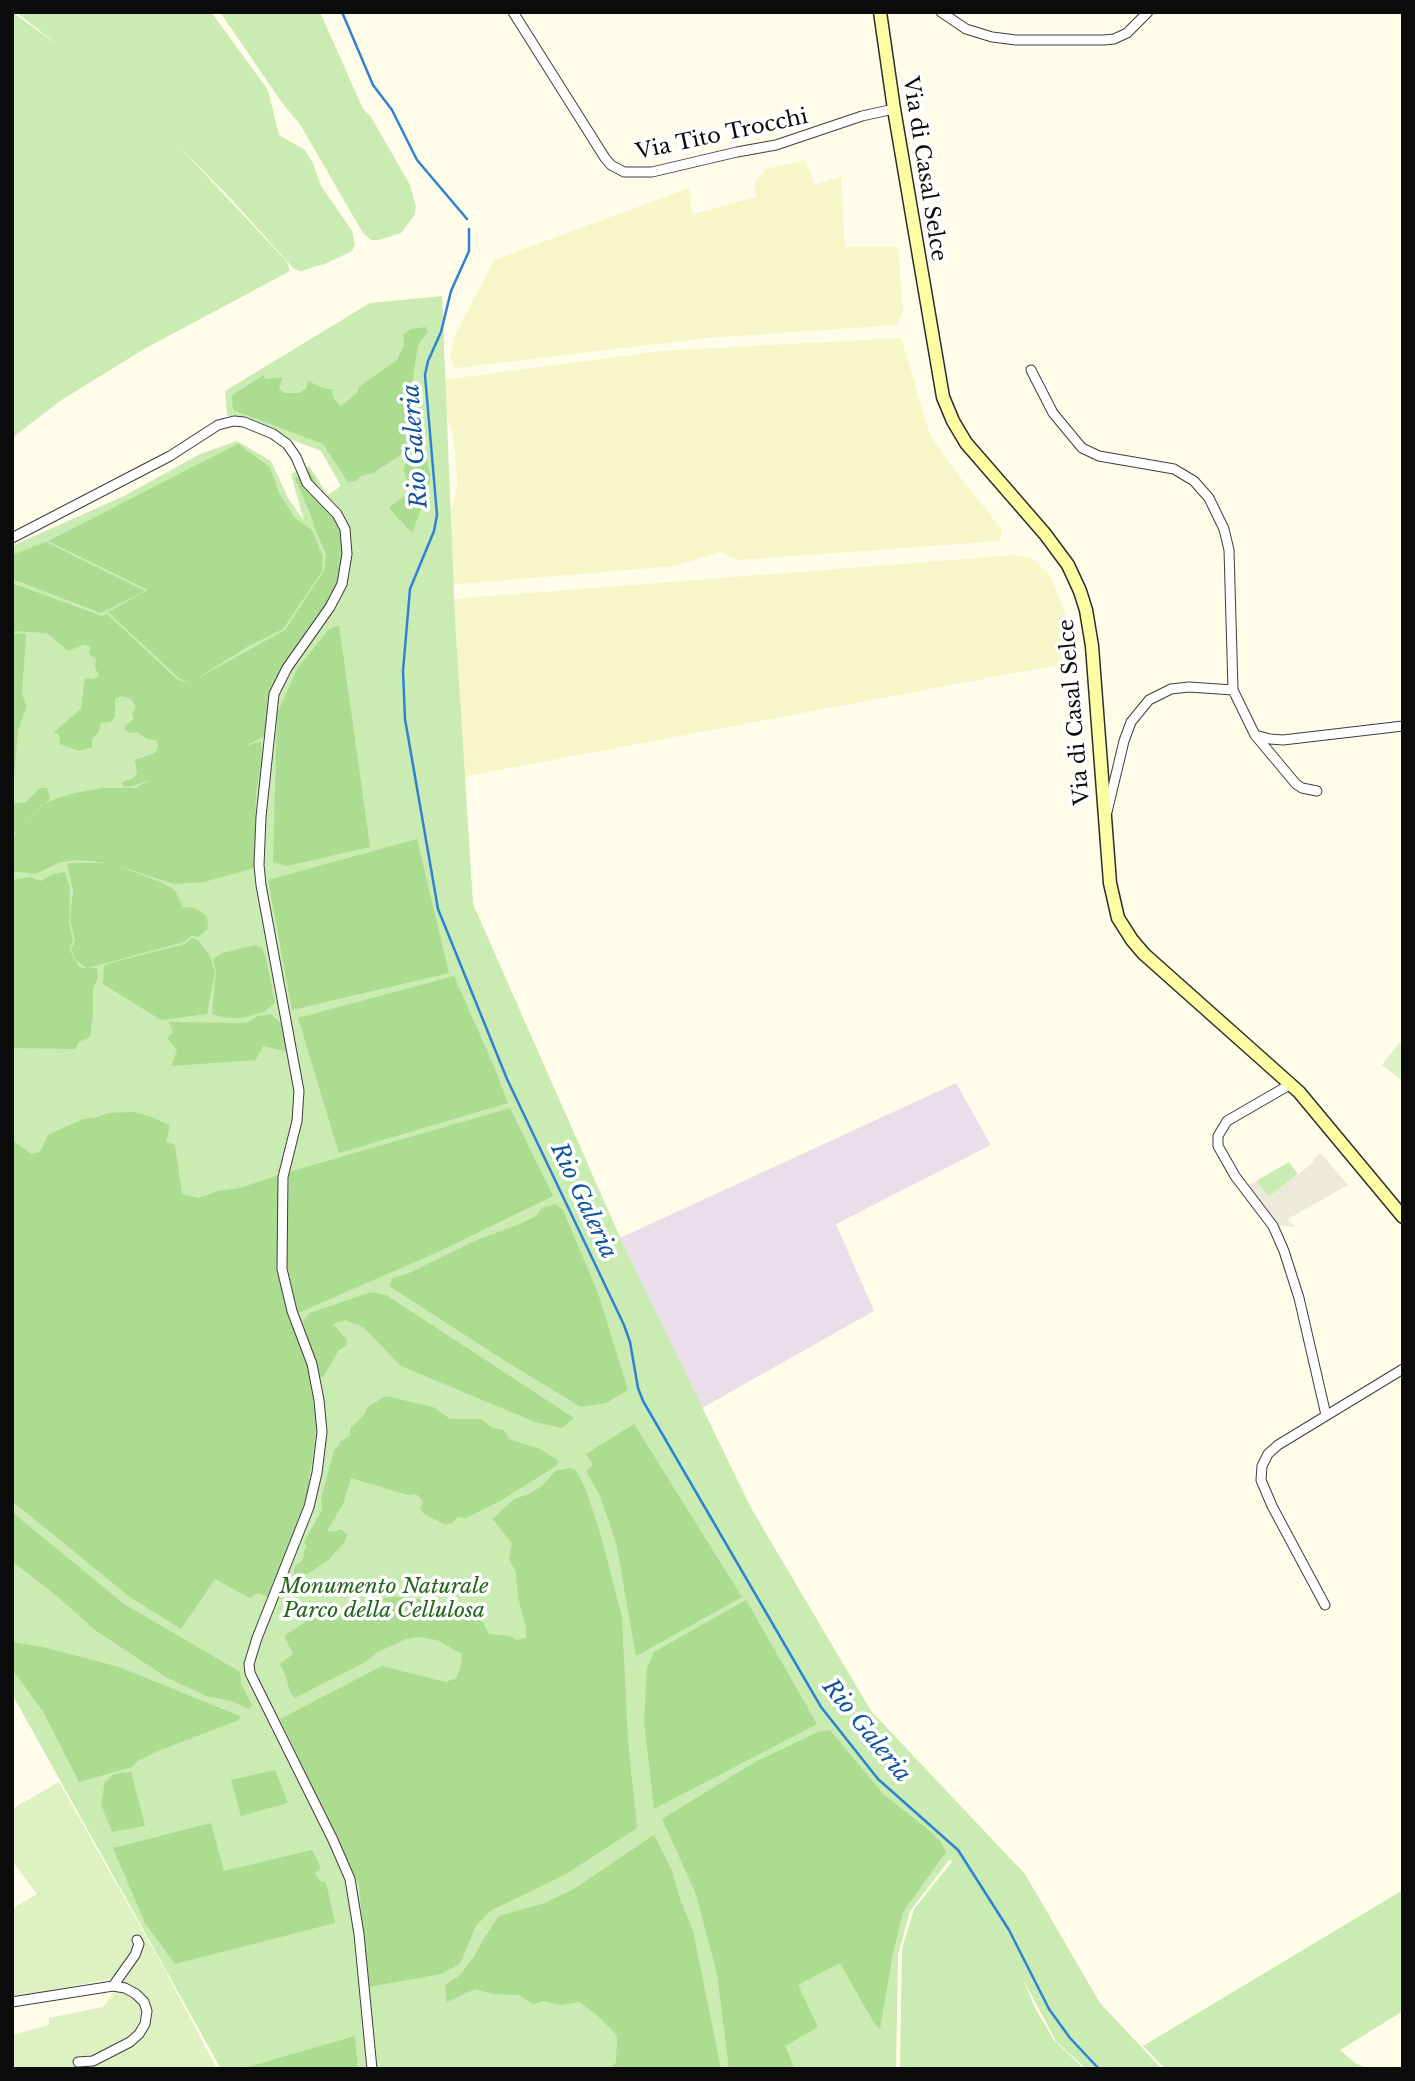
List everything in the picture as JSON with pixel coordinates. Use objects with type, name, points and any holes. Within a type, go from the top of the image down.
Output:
[{"type":"main road","name":"Via di Casal Selce","points":[[880,12],[939,382],[946,405],[966,443],[1063,558],[1072,571],[1083,598],[1092,646],[1105,824],[1113,900],[1118,918],[1132,940],[1149,959],[1290,1084],[1328,1125],[1403,1217]]},
{"type":"street","name":"Via Tito Trocchi","points":[[513,12],[605,158],[624,172],[652,172],[776,145],[862,116],[894,109]]},
{"type":"street","points":[[941,12],[966,29],[992,37],[1016,40],[1108,40],[1123,36],[1148,12]]},
{"type":"street","points":[[1031,370],[1054,413],[1082,448],[1099,456],[1174,469],[1194,481],[1209,498],[1224,529],[1229,550],[1233,690],[1255,735],[1296,785],[1317,791]]},
{"type":"street","points":[[12,538],[170,456],[218,425],[234,421],[244,422],[273,434],[287,444],[296,457],[307,484],[337,514],[345,529],[348,544],[347,566],[342,584],[330,607],[286,668],[274,694],[261,817],[259,865],[262,898],[299,1091],[297,1121],[283,1177],[282,1269],[292,1311],[312,1364],[322,1432],[309,1507],[249,1664],[250,1673],[350,1879],[359,1934],[372,2069]]},
{"type":"street","points":[[1105,824],[1127,732],[1144,704],[1160,694],[1182,687],[1233,690]]},
{"type":"street","points":[[1255,735],[1283,740],[1403,726]]},
{"type":"street","points":[[1290,1084],[1231,1118],[1221,1129],[1217,1143],[1221,1155],[1235,1176],[1273,1226],[1284,1251],[1299,1298],[1326,1415]]},
{"type":"street","points":[[1325,1605],[1272,1506],[1260,1473],[1265,1458],[1275,1448],[1403,1369]]},
{"type":"street","points":[[113,1986],[135,1955],[139,1944],[137,1940]]},
{"type":"street","points":[[12,2002],[113,1986],[131,1990],[144,2002],[147,2015],[144,2027],[136,2037],[93,2061],[78,2062]]},
{"type":"shaded area","points":[[956,1083],[991,1145],[836,1224],[874,1311],[702,1408],[620,1238]]},
{"type":"shaded area","points":[[1321,1153],[1348,1185],[1288,1219],[1295,1227],[1274,1225],[1246,1186],[1256,1181],[1269,1197],[1314,1162],[1313,1159]]},
{"type":"green space","points":[[12,12],[59,46],[16,12],[211,12],[268,90],[279,135],[305,150],[320,184],[352,231],[355,245],[352,251],[327,263],[301,271],[294,269],[176,143],[287,262],[290,271],[144,349],[60,401],[12,438]]},
{"type":"green space","points":[[220,12],[320,12],[363,109],[371,117],[410,185],[416,207],[414,216],[401,233],[371,240],[363,233],[301,126]]},
{"type":"green space","points":[[805,160],[815,185],[841,176],[845,247],[898,247],[903,312],[896,325],[707,338],[455,368],[450,356],[454,338],[494,260],[689,188],[692,214],[756,197],[755,183],[765,169]]},
{"type":"green space","name":"Monumento Naturale Parco della Cellulosa","points":[[442,296],[455,619],[473,904],[623,1244],[751,1508],[871,1711],[1025,1874],[1100,2003],[1162,2069],[1086,2069],[1056,2041],[1023,1979],[1035,2008],[1054,2040],[1084,2069],[900,2069],[902,1949],[914,1909],[952,1862],[950,1859],[910,1911],[898,1955],[896,2069],[221,2069],[12,1694],[12,546],[124,496],[200,454],[237,441],[271,461],[288,498],[304,521],[291,474],[309,466],[328,495],[341,486],[321,451],[227,415],[225,391],[370,303]]},
{"type":"green space","points":[[426,327],[428,332],[418,345],[413,377],[416,411],[412,440],[401,455],[356,481],[348,482],[323,444],[233,410],[232,395],[264,375],[265,379],[283,377],[279,388],[284,393],[299,393],[306,389],[308,381],[325,389],[332,389],[333,398],[341,406],[357,393],[359,387],[397,360],[404,345],[403,335],[411,329]]},
{"type":"green space","points":[[901,338],[930,435],[1002,530],[999,541],[739,560],[720,552],[675,566],[436,586],[438,557],[458,485],[453,436],[440,395],[442,380],[662,351]]},
{"type":"green space","points":[[238,444],[270,467],[279,493],[295,518],[312,530],[323,557],[322,571],[283,629],[247,647],[193,681],[285,630],[324,571],[326,554],[295,478],[309,470],[342,528],[343,574],[334,596],[290,659],[265,736],[243,747],[261,741],[262,759],[256,793],[254,868],[204,882],[174,884],[116,865],[175,890],[183,908],[191,907],[207,917],[208,928],[199,937],[191,936],[184,942],[88,968],[97,968],[98,978],[93,988],[90,1037],[79,1042],[75,1049],[12,1048],[12,880],[29,877],[41,881],[53,874],[65,872],[70,887],[69,924],[73,941],[69,949],[79,967],[88,969],[76,960],[71,949],[75,942],[70,919],[73,892],[67,863],[107,863],[80,860],[60,862],[36,874],[12,871],[12,841],[17,831],[12,835],[12,802],[26,802],[40,788],[47,788],[50,799],[41,805],[19,829],[43,804],[58,798],[102,788],[135,788],[152,779],[133,786],[124,787],[121,783],[133,778],[137,773],[135,760],[155,753],[158,746],[156,740],[125,730],[125,726],[134,719],[132,714],[136,706],[131,699],[122,696],[115,699],[115,716],[111,722],[101,723],[99,731],[92,739],[92,747],[79,751],[60,744],[59,734],[54,732],[81,709],[85,678],[93,679],[99,676],[95,667],[96,659],[89,654],[90,647],[85,644],[68,651],[47,633],[12,631],[12,583],[102,616],[107,614],[178,680],[191,683],[180,679],[108,612],[148,590],[48,541]]},
{"type":"green space","points":[[426,456],[430,474],[429,488],[412,533],[389,508],[415,487],[406,478],[405,465]]},
{"type":"green space","points":[[46,542],[145,591],[101,613],[12,579],[12,555]]},
{"type":"green space","points":[[1016,555],[1033,559],[1050,575],[1069,624],[1068,663],[446,780],[427,601]]},
{"type":"green space","points":[[339,625],[370,847],[287,866],[273,862],[277,714],[297,669],[329,629]]},
{"type":"green space","points":[[12,633],[26,634],[22,695],[27,706],[18,730],[12,797]]},
{"type":"green space","points":[[417,839],[449,973],[292,1010],[268,880]]},
{"type":"green space","points":[[192,938],[198,940],[210,956],[215,972],[207,1014],[161,1020],[103,984],[104,966],[185,944]]},
{"type":"green space","points":[[255,945],[262,948],[266,958],[275,1003],[264,1012],[242,1018],[212,1014],[216,970],[213,959],[222,953]]},
{"type":"green space","points":[[454,976],[508,1103],[339,1153],[298,1018]]},
{"type":"green space","points":[[271,1014],[283,1025],[288,1052],[263,1046],[256,1060],[171,1066],[177,1050],[167,1038],[173,1032],[169,1022],[246,1023],[258,1016]]},
{"type":"green space","points":[[1400,1042],[1403,1045],[1403,1081],[1382,1065]]},
{"type":"green space","points":[[510,1108],[553,1196],[442,1250],[298,1313],[287,1266],[289,1172]]},
{"type":"green space","points":[[133,1112],[170,1125],[166,1142],[175,1145],[182,1194],[198,1198],[279,1175],[277,1225],[281,1280],[309,1365],[318,1419],[306,1500],[270,1598],[258,1593],[250,1598],[215,1579],[181,1629],[130,1597],[12,1501],[12,1140],[31,1154],[40,1152],[48,1135],[83,1119],[108,1113]]},
{"type":"green space","points":[[1289,1162],[1298,1174],[1269,1197],[1256,1181]]},
{"type":"green space","points":[[556,1204],[563,1210],[598,1293],[628,1390],[606,1403],[581,1407],[389,1286],[393,1278],[477,1240],[520,1224],[536,1216],[542,1208]]},
{"type":"green space","points":[[371,1292],[386,1295],[574,1418],[562,1428],[535,1422],[401,1366],[363,1327],[345,1320],[333,1324],[346,1339],[347,1345],[339,1350],[323,1377],[317,1376],[304,1338],[303,1321],[310,1313]]},
{"type":"green space","points":[[386,1396],[433,1407],[450,1419],[481,1419],[491,1427],[504,1430],[509,1439],[540,1449],[559,1461],[556,1466],[500,1501],[466,1518],[458,1517],[452,1523],[444,1524],[423,1513],[420,1509],[423,1501],[416,1494],[408,1495],[351,1478],[343,1504],[327,1531],[341,1529],[347,1535],[344,1543],[327,1561],[298,1577],[294,1573],[295,1566],[303,1560],[307,1547],[304,1542],[322,1510],[321,1499],[334,1450],[340,1441],[350,1436],[350,1429],[368,1407]]},
{"type":"green space","points":[[634,1424],[742,1597],[636,1656],[616,1542],[600,1496],[586,1471],[593,1465],[586,1454]]},
{"type":"green space","points":[[569,1468],[576,1470],[586,1490],[622,1617],[628,1740],[637,1828],[566,1874],[490,1911],[476,1926],[460,1964],[441,1974],[368,1987],[359,1885],[280,1719],[382,1666],[446,1682],[456,1678],[462,1654],[437,1640],[419,1637],[406,1639],[295,1698],[290,1692],[280,1664],[293,1654],[284,1636],[313,1617],[327,1620],[362,1602],[392,1597],[448,1605],[476,1616],[489,1634],[510,1636],[517,1640],[526,1638],[516,1572],[509,1559],[512,1544],[493,1519],[514,1499],[542,1486],[555,1471]]},
{"type":"green space","points":[[12,1512],[124,1604],[240,1672],[241,1684],[252,1705],[249,1709],[231,1701],[206,1696],[166,1677],[95,1630],[12,1561]]},
{"type":"green space","points":[[746,1600],[817,1724],[654,1809],[644,1721],[647,1668],[654,1652]]},
{"type":"green space","points":[[12,1642],[43,1647],[119,1667],[240,1716],[239,1720],[158,1751],[137,1761],[132,1767],[79,1782],[44,1713],[12,1669]]},
{"type":"green space","points":[[830,1730],[883,1794],[930,1831],[946,1852],[903,1912],[880,2029],[840,1963],[798,1985],[818,2027],[785,2046],[795,2069],[729,2069],[717,1974],[696,1894],[662,1819],[755,1762],[818,1732]]},
{"type":"green space","points":[[275,1770],[288,1803],[241,1816],[231,1780]]},
{"type":"green space","points":[[131,1772],[145,1826],[112,1832],[101,1804],[105,1782],[114,1774]]},
{"type":"green space","points":[[59,1782],[165,1970],[217,2069],[12,2069],[12,2035],[49,2025],[49,2018],[103,2007],[120,1984],[111,1979],[12,1998],[12,1909],[37,1894],[12,1861],[12,1809]]},
{"type":"green space","points":[[211,1823],[224,1871],[312,1850],[321,1868],[315,1873],[320,1881],[326,1883],[335,1923],[175,1964],[145,1923],[113,1848]]},
{"type":"green space","points":[[654,1835],[672,1871],[693,1931],[721,2069],[611,2069],[616,2062],[617,2035],[595,2013],[579,2002],[560,2005],[544,2001],[533,2004],[519,1995],[493,1994],[475,1989],[447,2002],[445,1985],[459,1976],[474,1957],[499,1916],[545,1903],[574,1889]]},
{"type":"green space","points":[[1403,1890],[1403,2011],[1340,2050],[1355,2063],[1369,2069],[1165,2069],[1143,2046]]},
{"type":"green space","points":[[355,2036],[358,2069],[241,2069]]},
{"type":"waterway","name":"Rio Galeria","points":[[342,12],[373,85],[392,110],[417,160],[467,219]]},
{"type":"waterway","name":"Rio Galeria","points":[[469,229],[469,251],[451,291],[441,332],[425,375],[437,515],[434,531],[410,589],[403,671],[405,719],[438,909],[507,1079],[624,1325],[643,1401],[821,1707],[878,1779],[958,1850],[1009,1930],[1049,2009],[1070,2038],[1099,2069]]}]
